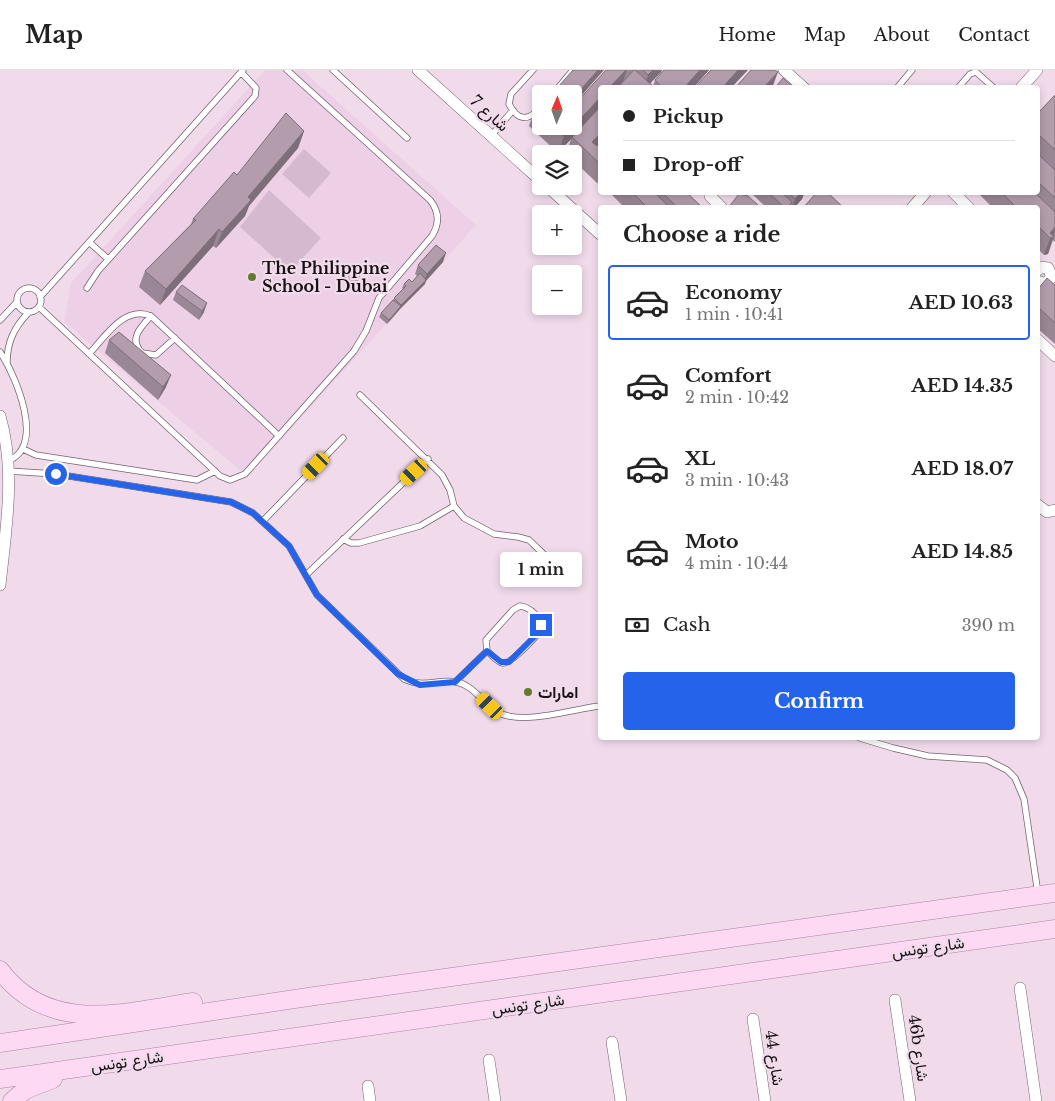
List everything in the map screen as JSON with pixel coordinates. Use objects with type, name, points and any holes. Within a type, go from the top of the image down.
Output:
[{"type":"main road","points":[[0,1043],[308,997],[1047,894]]},
{"type":"main road","name":"شارع تونس","points":[[0,1079],[1055,929]]},
{"type":"main road","points":[[0,970],[14,985],[36,1001],[61,1012],[75,1015],[104,1014],[248,995],[308,997]]},
{"type":"main road","points":[[12,1101],[35,1086],[89,1067]]},
{"type":"street","name":"شارع 7","points":[[418,70],[532,173]]},
{"type":"street","points":[[784,70],[801,85]]},
{"type":"street","points":[[1024,85],[1037,70]]},
{"type":"street","points":[[557,195],[598,232]]},
{"type":"street","points":[[956,195],[966,205]]},
{"type":"street","points":[[710,196],[719,205]]},
{"type":"street","points":[[1040,282],[1046,284],[1053,282],[1052,274],[1044,267]]},
{"type":"street","points":[[1040,342],[1055,356]]},
{"type":"street","points":[[0,416],[8,466],[6,526],[0,584]]},
{"type":"street","points":[[1040,506],[1054,513]]},
{"type":"street","points":[[1020,988],[1036,1101]]},
{"type":"street","name":"46b شارع","points":[[895,1000],[910,1101]]},
{"type":"street","name":"شارع 44","points":[[753,1019],[765,1101]]},
{"type":"street","points":[[612,1042],[621,1101]]},
{"type":"street","points":[[489,1060],[495,1101]]},
{"type":"street","points":[[368,1086],[370,1101]]},
{"type":"lane","points":[[39,307],[215,471],[225,479],[240,477],[354,351],[366,331],[379,298],[432,236],[438,217],[430,200],[287,70]]},
{"type":"lane","points":[[333,70],[407,138]]},
{"type":"lane","points":[[532,115],[529,118],[521,117],[509,104],[510,98],[533,70]]},
{"type":"lane","points":[[560,85],[573,70]]},
{"type":"lane","points":[[900,85],[912,70]]},
{"type":"lane","points":[[39,307],[40,297],[242,71],[256,88],[255,96],[93,276],[87,288]]},
{"type":"lane","points":[[961,85],[975,71],[991,85]]},
{"type":"lane","points":[[491,136],[514,110]]},
{"type":"lane","points":[[89,242],[108,260]]},
{"type":"lane","points":[[0,320],[17,302],[19,293],[26,289],[35,290],[40,297]]},
{"type":"lane","points":[[17,302],[20,309],[28,313]]},
{"type":"lane","points":[[7,363],[7,351],[12,335],[28,313],[39,307]]},
{"type":"lane","points":[[89,354],[125,317],[138,312],[151,316],[278,436]]},
{"type":"lane","points":[[151,316],[136,335],[136,345],[142,352],[156,355],[175,338]]},
{"type":"lane","points":[[0,352],[15,380],[23,407],[26,435],[23,449],[8,466]]},
{"type":"lane","points":[[360,395],[428,459],[446,480],[454,506],[464,518],[494,534],[518,536],[529,540],[560,570]]},
{"type":"lane","points":[[263,521],[343,438]]},
{"type":"lane","points":[[23,449],[36,455],[197,480],[215,471]]},
{"type":"lane","points":[[306,574],[428,459]]},
{"type":"lane","points":[[8,466],[218,500],[242,507],[263,521],[289,546],[317,595],[404,679],[420,685],[455,682],[467,686],[496,711],[511,717],[526,717],[598,706]]},
{"type":"lane","points":[[343,539],[351,543],[359,543],[415,528],[454,506]]},
{"type":"lane","points":[[524,606],[540,621],[539,632],[509,662],[501,662],[487,651],[485,644],[488,637],[516,607],[524,606]]},
{"type":"lane","points":[[455,682],[487,651]]},
{"type":"lane","points":[[867,740],[928,756],[987,760],[1007,770],[1018,783],[1024,799],[1047,894]]},
{"type":"shaded area","name":"The Philippine School - Dubai","points":[[265,70],[302,70],[476,225],[248,477],[64,322],[71,283]]},
{"type":"shaded area","points":[[304,149],[331,173],[309,198],[282,174]]},
{"type":"shaded area","points":[[269,190],[321,238],[290,272],[240,227]]},
{"type":"building","points":[[573,70],[598,70],[582,88],[582,85],[560,85]]},
{"type":"building","points":[[606,70],[626,70],[612,85],[598,85],[598,100],[582,117],[582,96]]},
{"type":"building","points":[[635,70],[652,85],[620,85]]},
{"type":"building","points":[[643,70],[653,70],[648,75]]},
{"type":"building","points":[[664,70],[700,70],[687,85],[660,85],[655,80]]},
{"type":"building","points":[[711,70],[738,70],[725,85],[697,85]]},
{"type":"building","points":[[751,70],[775,70],[778,72],[766,85],[738,85]]},
{"type":"building","points":[[783,78],[791,85],[777,85]]},
{"type":"building","points":[[1055,95],[1055,150],[1040,136],[1040,111]]},
{"type":"building","points":[[598,109],[598,136],[592,142],[598,145],[598,162],[572,137],[574,135],[582,135],[582,126]]},
{"type":"building","points":[[286,113],[304,131],[248,197],[251,200],[222,232],[219,229],[166,289],[145,271],[196,220],[193,219],[234,172],[237,175]]},
{"type":"building","points":[[1040,156],[1055,170],[1055,198],[1040,184]]},
{"type":"building","points":[[635,195],[657,195],[667,205],[645,205]]},
{"type":"building","points":[[665,195],[689,195],[700,205],[675,205]]},
{"type":"building","points":[[738,195],[744,195],[748,196],[758,205],[730,205]]},
{"type":"building","points":[[771,195],[784,195],[792,202],[790,205],[782,205]]},
{"type":"building","points":[[814,195],[830,195],[841,205],[806,205]]},
{"type":"building","points":[[1004,195],[1037,195],[1055,212],[1055,227],[1050,233],[1054,237],[1050,238],[1040,228],[1040,205],[1014,205]]},
{"type":"building","points":[[436,245],[446,253],[427,274],[418,265]]},
{"type":"building","points":[[353,270],[360,276],[353,284],[347,277]]},
{"type":"building","points":[[420,273],[426,280],[401,305],[394,298],[406,286],[404,284],[409,279],[412,282]]},
{"type":"building","points":[[1047,278],[1055,285],[1055,323],[1040,309],[1040,287]]},
{"type":"building","points":[[182,285],[207,303],[202,311],[176,292]]},
{"type":"building","points":[[393,300],[401,306],[389,320],[381,313]]},
{"type":"building","points":[[119,332],[171,375],[163,387],[109,340]]},
{"type":"place","name":"The Philippine School - Dubai","points":[[252,277]]},
{"type":"place","name":"امارات","points":[[528,692]]},
{"type":"route","points":[[56,474],[231,502],[253,513],[289,546],[296,555],[308,582],[317,595],[398,674],[412,683],[428,685],[444,681],[455,682],[487,651],[497,660],[505,663],[509,662],[539,632],[541,625]]}]
